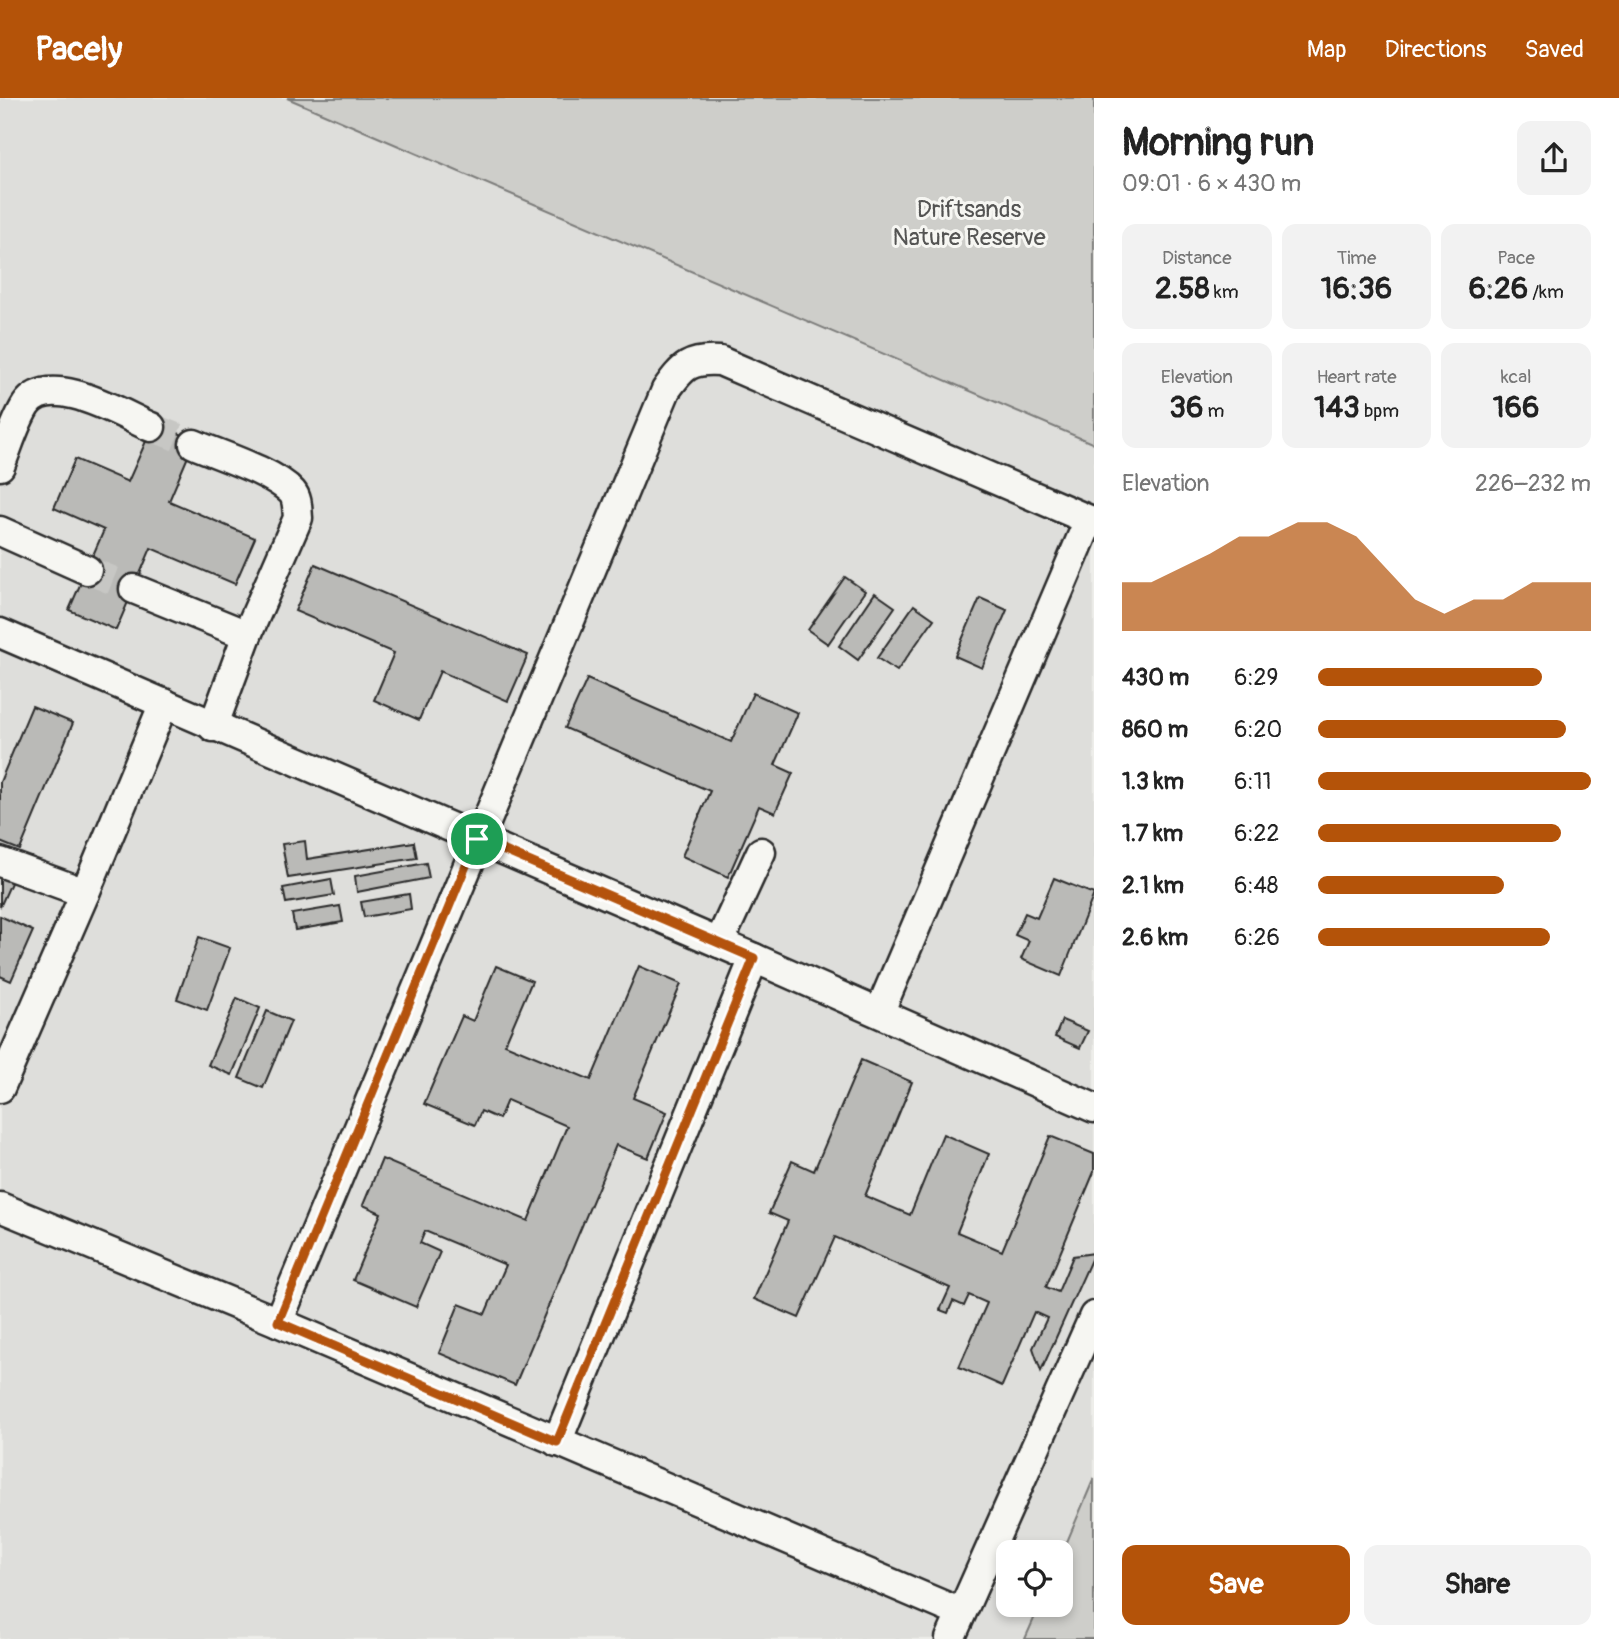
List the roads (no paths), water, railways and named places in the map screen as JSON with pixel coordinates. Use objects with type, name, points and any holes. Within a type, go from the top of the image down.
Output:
[{"type":"lane","points":[[278,1322],[666,390],[678,373],[697,359],[720,361],[1091,521],[880,1011]]},
{"type":"lane","points":[[0,466],[26,405],[39,393],[56,389],[73,393],[151,427]]},
{"type":"lane","points":[[194,444],[278,481],[292,492],[297,501],[298,518],[247,635],[213,727]]},
{"type":"lane","points":[[0,531],[87,570]]},
{"type":"lane","points":[[134,589],[247,635]]},
{"type":"lane","points":[[0,633],[164,703],[213,727],[880,1011],[1094,1108]]},
{"type":"lane","points":[[0,1088],[164,703]]},
{"type":"lane","points":[[719,943],[761,852]]},
{"type":"lane","points":[[0,862],[85,893]]},
{"type":"lane","points":[[557,1442],[754,958]]},
{"type":"lane","points":[[0,1207],[278,1322],[557,1442],[956,1626],[1094,1316]]},
{"type":"tunnel","points":[[151,427],[194,444]]},
{"type":"tunnel","points":[[87,570],[134,589]]},
{"type":"park label","name":"Driftsands Nature Reserve","points":[[969,223]]}]
